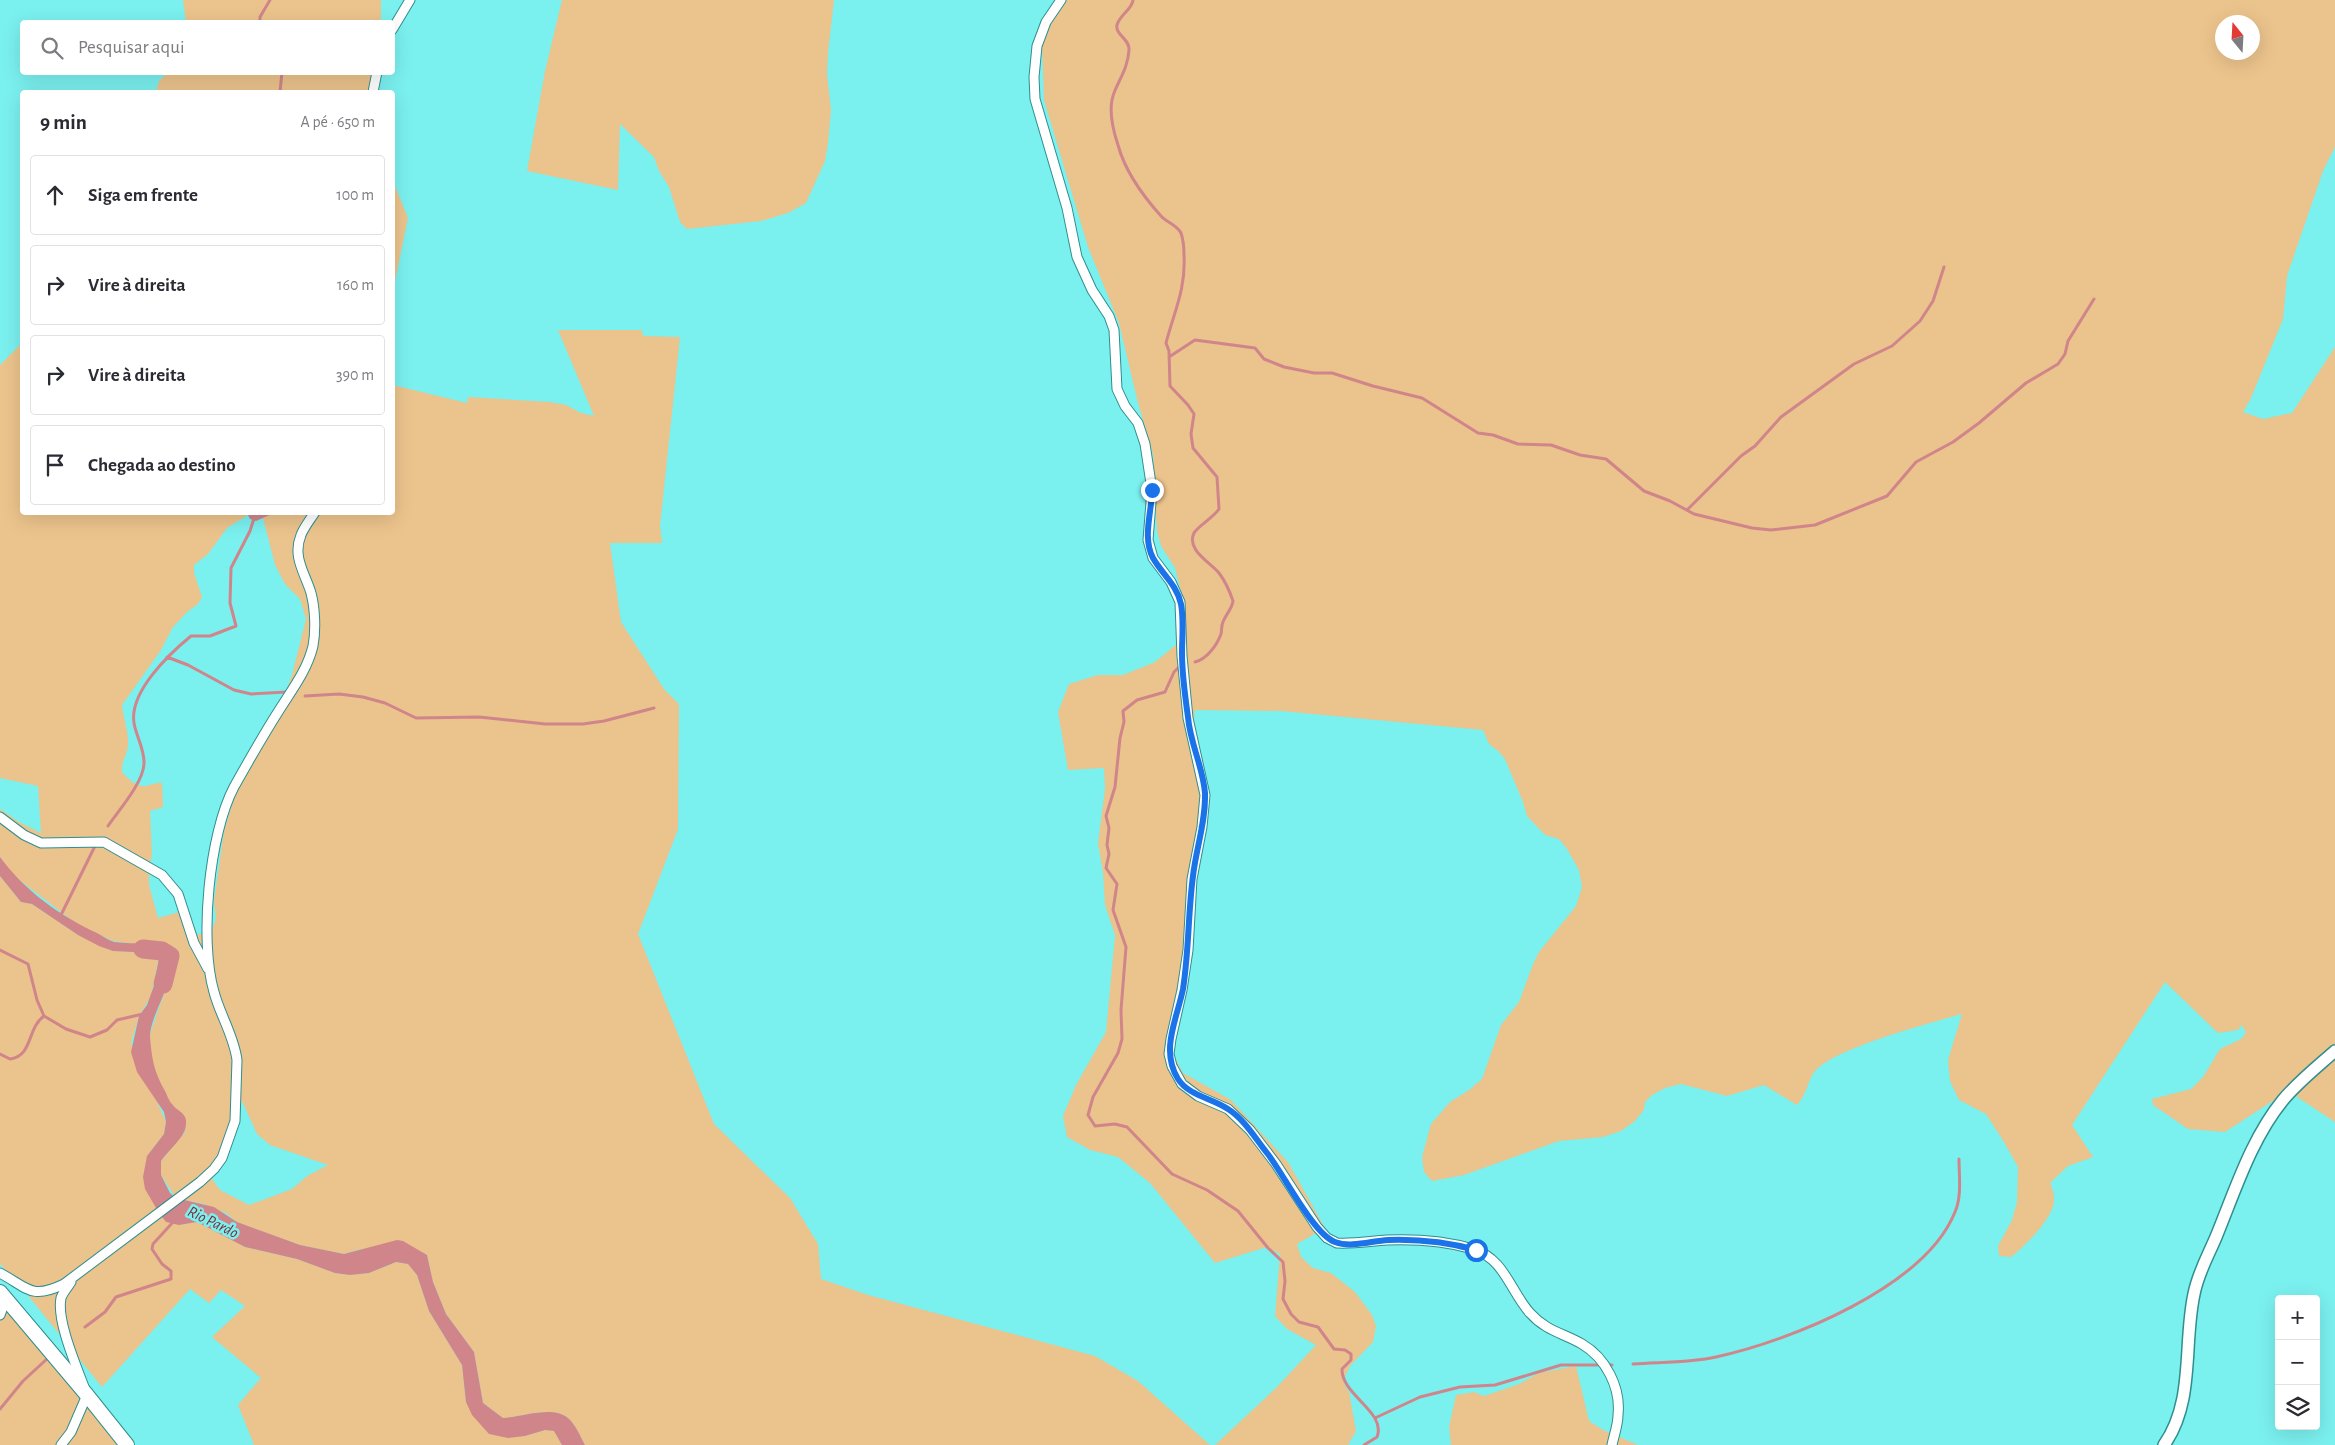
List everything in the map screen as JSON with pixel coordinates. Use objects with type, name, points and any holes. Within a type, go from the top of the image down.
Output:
[{"type":"main road","points":[[3,1296],[87,1395],[126,1445]]},
{"type":"street","points":[[395,25],[410,0]]},
{"type":"street","points":[[1061,0],[1046,22],[1038,46],[1034,77],[1035,99],[1067,208],[1077,257],[1092,290],[1114,330],[1117,389],[1124,406],[1138,423],[1145,444],[1152,490],[1148,540],[1153,558],[1171,582],[1180,602],[1182,656],[1188,718],[1205,795],[1202,828],[1192,879],[1185,974],[1169,1054],[1172,1066],[1182,1084],[1198,1096],[1228,1109],[1250,1130],[1276,1164],[1317,1227],[1327,1238],[1343,1244],[1408,1240],[1442,1243],[1476,1250],[1498,1264],[1534,1317],[1552,1331],[1582,1344],[1604,1365],[1614,1384],[1619,1403],[1612,1445]]},
{"type":"street","points":[[373,90],[376,75]]},
{"type":"street","points":[[0,1273],[20,1286],[41,1292],[48,1292],[64,1284],[200,1182],[222,1158],[231,1139],[236,1106],[235,1049],[214,992],[209,971],[210,888],[224,812],[232,790],[259,742],[299,679],[311,653],[315,635],[311,593],[298,560],[301,535],[313,515]]},
{"type":"street","points":[[0,817],[24,835],[41,843],[104,842],[162,875],[178,894],[194,944],[209,971]]},
{"type":"street","points":[[2164,1445],[2179,1418],[2183,1399],[2194,1292],[2201,1269],[2242,1174],[2269,1120],[2281,1102],[2292,1089],[2335,1050]]},
{"type":"street","points":[[61,1445],[80,1416],[87,1395],[69,1348],[61,1305],[65,1291],[76,1275]]},
{"type":"street","points":[[0,1315],[3,1296]]},
{"type":"shaded area","points":[[183,0],[381,0],[381,20],[186,20]]},
{"type":"shaded area","points":[[562,0],[834,0],[827,74],[831,110],[828,143],[825,161],[806,203],[788,213],[761,221],[687,229],[680,222],[669,187],[659,171],[654,157],[620,124],[618,190],[527,171],[545,71]]},
{"type":"shaded area","points":[[1057,0],[2335,0],[2335,147],[2323,171],[2287,276],[2283,319],[2251,398],[2243,412],[2263,419],[2292,413],[2335,347],[2335,1122],[2288,1091],[2225,1132],[2188,1129],[2153,1105],[2152,1099],[2191,1089],[2203,1077],[2220,1049],[2241,1039],[2246,1033],[2242,1025],[2238,1030],[2218,1033],[2165,982],[2072,1125],[2093,1157],[2068,1166],[2050,1183],[2054,1198],[2050,1213],[2031,1239],[2011,1257],[1999,1256],[1998,1246],[2012,1220],[2017,1202],[2018,1167],[1986,1114],[1959,1100],[1950,1081],[1948,1060],[1962,1014],[1884,1037],[1826,1062],[1812,1075],[1797,1105],[1764,1085],[1727,1096],[1681,1084],[1665,1088],[1652,1095],[1645,1102],[1644,1110],[1635,1121],[1621,1131],[1603,1137],[1559,1141],[1464,1175],[1432,1181],[1424,1172],[1422,1157],[1431,1124],[1450,1102],[1482,1079],[1501,1025],[1519,1002],[1539,952],[1576,906],[1582,887],[1579,870],[1559,839],[1545,835],[1527,816],[1505,759],[1489,744],[1483,730],[1281,711],[1195,710],[1194,720],[1208,788],[1208,799],[1194,861],[1192,912],[1170,1048],[1183,1073],[1231,1100],[1288,1162],[1325,1228],[1297,1244],[1301,1257],[1313,1268],[1331,1273],[1355,1292],[1372,1315],[1376,1326],[1373,1342],[1350,1366],[1345,1376],[1344,1384],[1349,1392],[1356,1431],[1348,1445],[1215,1445],[1277,1387],[1316,1345],[1287,1329],[1275,1316],[1280,1254],[1267,1247],[1215,1263],[1150,1183],[1118,1157],[1090,1150],[1067,1137],[1063,1116],[1076,1085],[1106,1032],[1115,935],[1105,905],[1103,873],[1098,843],[1105,789],[1104,768],[1068,770],[1058,712],[1069,684],[1098,675],[1123,675],[1155,662],[1177,644],[1184,632],[1185,606],[1175,568],[1161,546],[1157,531],[1153,454],[1138,403],[1119,323],[1088,247],[1044,100],[1042,43]]},
{"type":"shaded area","points":[[165,75],[378,75],[376,90],[157,90],[159,81]]},
{"type":"shaded area","points":[[395,186],[408,218],[395,281]]},
{"type":"shaded area","points":[[558,330],[642,330],[643,336],[680,337],[660,526],[662,543],[610,543],[621,622],[664,689],[679,704],[678,829],[638,934],[714,1124],[790,1198],[818,1244],[821,1279],[868,1295],[1095,1356],[1138,1381],[1210,1445],[585,1445],[573,1424],[562,1414],[546,1412],[503,1418],[483,1403],[474,1352],[446,1314],[433,1282],[427,1255],[361,1249],[344,1254],[300,1245],[237,1222],[226,1213],[204,1204],[176,1198],[161,1175],[161,1161],[185,1132],[177,1109],[166,1097],[158,1080],[150,1044],[151,1031],[169,979],[170,962],[168,953],[136,944],[113,941],[78,925],[13,875],[0,857],[0,809],[19,822],[41,833],[38,786],[0,778],[0,365],[20,345],[20,515],[248,515],[227,528],[208,554],[194,565],[194,573],[202,597],[198,604],[187,612],[173,627],[161,650],[122,705],[128,740],[122,772],[139,785],[146,786],[162,783],[163,807],[150,811],[152,855],[149,867],[149,885],[158,918],[187,910],[195,934],[204,934],[212,929],[216,919],[214,901],[224,831],[238,784],[280,706],[292,675],[306,619],[300,599],[285,584],[275,565],[263,518],[268,515],[395,515],[395,385],[467,403],[468,397],[550,402],[566,405],[581,413],[594,416]],"holes":[[[242,1101],[257,1134],[270,1145],[328,1165],[307,1176],[292,1189],[249,1205],[220,1190],[208,1173],[233,1126]]]},
{"type":"shaded area","points":[[0,876],[21,902],[32,904],[78,935],[113,951],[153,953],[159,957],[151,996],[139,1016],[131,1043],[166,1122],[164,1134],[147,1156],[179,1225],[197,1222],[245,1247],[297,1259],[335,1273],[350,1275],[369,1273],[396,1262],[408,1264],[417,1275],[429,1311],[462,1365],[466,1402],[525,1436],[545,1430],[554,1431],[562,1445],[254,1445],[238,1405],[261,1378],[212,1337],[245,1306],[221,1290],[209,1303],[190,1289],[102,1387],[18,1283],[0,1264]]},
{"type":"shaded area","points":[[0,1288],[129,1445],[0,1445]]},
{"type":"shaded area","points":[[1576,1366],[1589,1421],[1603,1430],[1638,1445],[1451,1445],[1449,1427],[1456,1395],[1474,1392],[1484,1396],[1519,1384],[1539,1373]]},
{"type":"water","points":[[248,515],[270,515],[256,521],[250,519]]},
{"type":"water","points":[[0,857],[31,891],[70,919],[114,942],[161,948],[170,959],[171,970],[151,1028],[150,1037],[158,1077],[173,1106],[184,1115],[186,1120],[182,1135],[161,1161],[161,1175],[170,1193],[176,1198],[214,1207],[237,1222],[300,1245],[344,1254],[397,1240],[403,1241],[427,1255],[433,1282],[446,1314],[474,1352],[483,1403],[503,1418],[546,1412],[562,1414],[573,1424],[585,1445],[562,1445],[554,1431],[545,1430],[525,1436],[508,1438],[489,1434],[472,1415],[466,1402],[462,1365],[429,1311],[417,1275],[408,1264],[396,1262],[369,1273],[350,1275],[335,1273],[297,1259],[245,1247],[197,1222],[179,1225],[166,1222],[145,1189],[143,1177],[147,1156],[164,1134],[166,1122],[164,1112],[137,1072],[131,1052],[139,1016],[147,1005],[155,983],[159,957],[153,953],[113,951],[99,946],[78,935],[32,904],[21,902],[0,876]]},
{"type":"waterway","points":[[260,20],[270,0]]},
{"type":"waterway","points":[[1133,0],[1117,25],[1118,32],[1129,46],[1129,50],[1125,67],[1112,99],[1113,126],[1121,155],[1135,183],[1161,216],[1177,228],[1182,235],[1184,252],[1183,279],[1179,300],[1166,343],[1169,351],[1170,386],[1194,414],[1191,434],[1193,448],[1217,477],[1219,509],[1194,533],[1193,545],[1200,555],[1219,573],[1233,601],[1222,624],[1221,634],[1217,643],[1207,655],[1195,662]]},
{"type":"waterway","points":[[280,90],[282,75]]},
{"type":"waterway","points":[[1687,510],[1741,456],[1755,446],[1781,417],[1854,364],[1892,346],[1920,321],[1933,301],[1944,267]]},
{"type":"waterway","points":[[1169,357],[1195,340],[1255,348],[1264,359],[1284,367],[1314,373],[1332,373],[1373,386],[1422,398],[1478,433],[1493,435],[1518,444],[1551,445],[1580,455],[1606,459],[1644,491],[1670,501],[1694,514],[1752,528],[1771,530],[1815,525],[1887,496],[1916,462],[1953,442],[1979,423],[2026,383],[2058,364],[2065,354],[2068,341],[2094,299]]},
{"type":"waterway","points":[[108,826],[135,788],[143,771],[144,759],[134,723],[134,711],[144,687],[162,663],[191,636],[210,636],[236,626],[230,603],[231,568],[250,531],[255,515]]},
{"type":"waterway","points":[[167,657],[188,665],[234,690],[251,694],[287,692]]},
{"type":"waterway","points":[[1181,665],[1174,672],[1165,692],[1137,700],[1123,711],[1124,722],[1120,738],[1115,787],[1106,816],[1109,828],[1107,845],[1109,854],[1106,868],[1117,884],[1113,910],[1126,947],[1121,1010],[1122,1039],[1118,1053],[1093,1097],[1088,1115],[1095,1126],[1115,1124],[1127,1127],[1172,1174],[1207,1190],[1238,1211],[1268,1248],[1283,1262],[1285,1281],[1283,1299],[1291,1314],[1299,1322],[1318,1327],[1334,1349],[1345,1350],[1351,1354],[1351,1360],[1342,1369],[1344,1378],[1348,1387],[1376,1419],[1378,1428],[1377,1437],[1364,1445]]},
{"type":"waterway","points":[[305,696],[339,694],[363,697],[385,703],[416,718],[479,717],[545,724],[583,724],[604,721],[654,708]]},
{"type":"waterway","points":[[60,917],[96,844]]},
{"type":"waterway","name":"Rio Pardo","points":[[143,949],[162,951],[170,956],[163,984]]},
{"type":"waterway","points":[[0,950],[28,964],[37,1000],[44,1016],[66,1029],[90,1037],[107,1030],[117,1020],[143,1014]]},
{"type":"waterway","points":[[0,1054],[10,1059],[23,1053],[35,1027],[44,1016]]},
{"type":"waterway","points":[[1633,1364],[1696,1360],[1746,1349],[1816,1324],[1852,1307],[1886,1287],[1915,1264],[1939,1239],[1955,1212],[1959,1193],[1959,1159]]},
{"type":"waterway","points":[[85,1327],[105,1312],[116,1297],[171,1279],[171,1271],[162,1264],[152,1249],[153,1244],[174,1221]]},
{"type":"waterway","points":[[0,1409],[23,1381],[48,1358]]},
{"type":"waterway","points":[[1375,1418],[1420,1397],[1460,1387],[1495,1385],[1561,1365],[1612,1365]]},
{"type":"route","points":[[1152,490],[1148,540],[1153,558],[1171,582],[1180,602],[1182,615],[1182,656],[1188,718],[1205,795],[1202,828],[1192,879],[1188,950],[1169,1054],[1172,1066],[1182,1084],[1198,1096],[1228,1109],[1250,1130],[1276,1164],[1317,1227],[1327,1238],[1337,1243],[1348,1244],[1384,1240],[1408,1240],[1442,1243],[1476,1250]]}]
